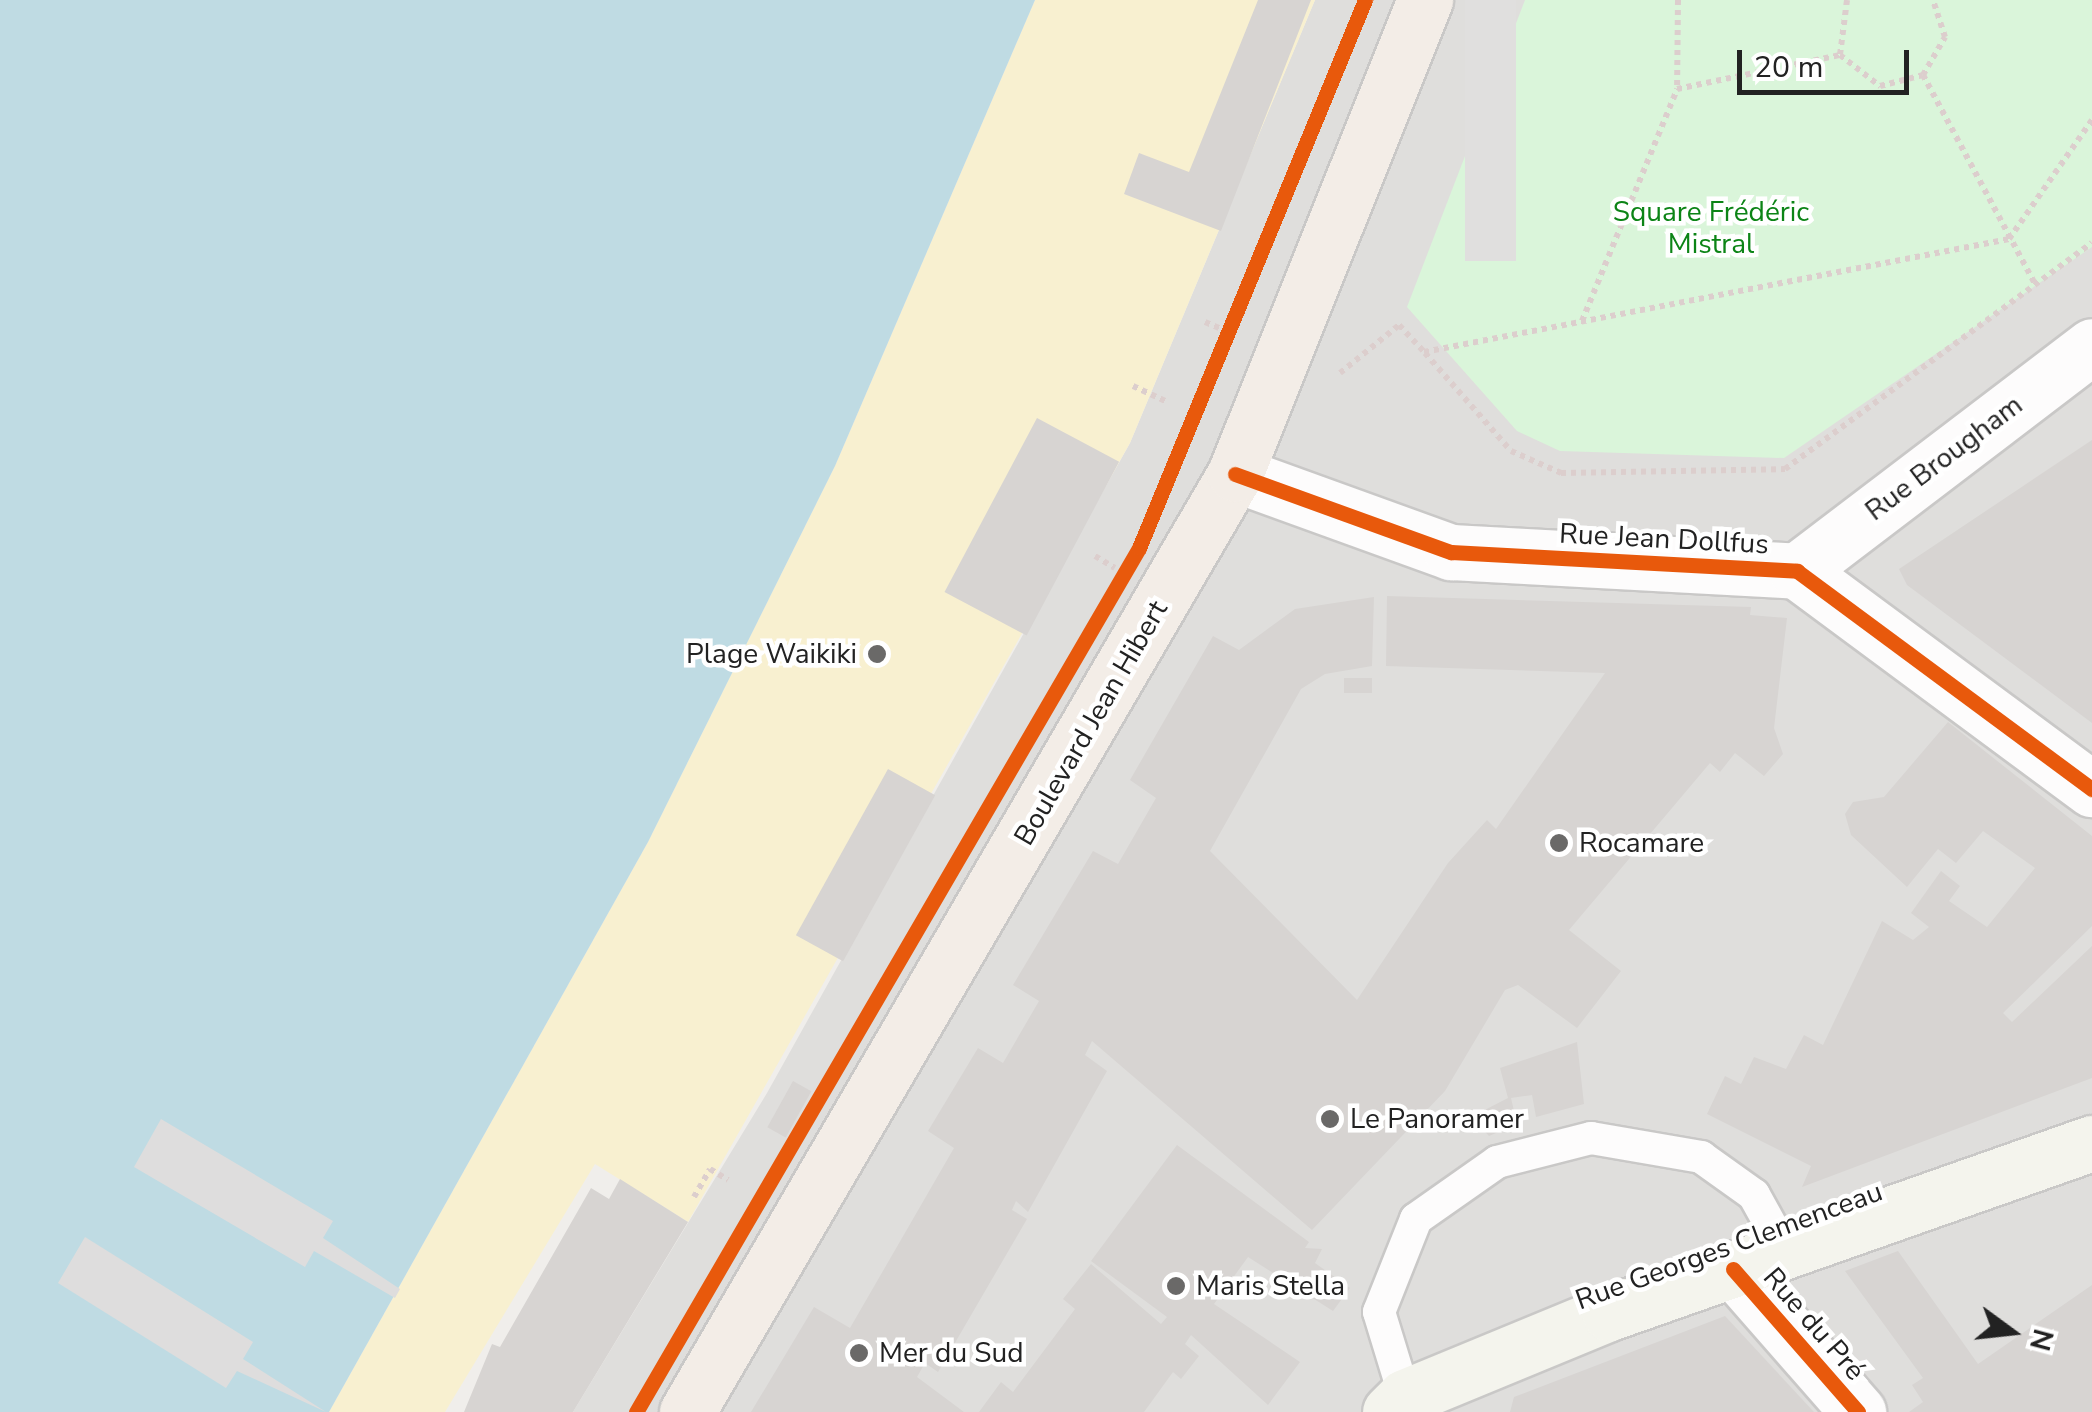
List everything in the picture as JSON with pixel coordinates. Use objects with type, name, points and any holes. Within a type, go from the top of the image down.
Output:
[{"type":"main road","name":"Boulevard Jean Hibert","points":[[688,1412],[1235,474],[1282,369],[1425,0]]},
{"type":"main road","name":"Rue Georges Clemenceau","points":[[1398,1404],[1733,1269],[2092,1143]]},
{"type":"street","name":"Rue Brougham","points":[[1797,571],[2092,346]]},
{"type":"street","name":"Rue Jean Dollfus","points":[[1235,474],[1451,552],[1797,571],[2092,790]]},
{"type":"street","name":"Rue du Pré","points":[[1733,1269],[1858,1412]]},
{"type":"lane","points":[[1398,1404],[1379,1312],[1416,1219],[1497,1162],[1592,1138],[1701,1156],[1754,1195],[1785,1251]]},
{"type":"path","points":[[1582,321],[1677,88],[1678,0]]},
{"type":"path","points":[[1840,55],[1846,0]]},
{"type":"path","points":[[1677,88],[1840,55],[1880,86],[1922,75],[1944,38],[1934,0]]},
{"type":"path","points":[[1922,75],[2035,284]]},
{"type":"path","points":[[1424,352],[2009,239],[2092,120]]},
{"type":"path","points":[[1239,315],[1221,358],[1338,374],[1400,325],[1511,450],[1561,473],[1786,469],[2092,243]]},
{"type":"path","points":[[1205,322],[1231,333],[1282,369]]},
{"type":"path","points":[[1133,386],[1168,402]]},
{"type":"path","points":[[1115,590],[1139,548],[1180,572]]},
{"type":"path","points":[[694,1197],[710,1169],[728,1180]]},
{"type":"shaded area","points":[[1315,0],[2092,0],[2092,1412],[573,1412],[767,1093],[1130,443]]},
{"type":"shaded area","points":[[1465,0],[1516,0],[1516,261],[1465,261]]},
{"type":"sand","name":"Plage Waikiki","points":[[1035,0],[1315,0],[1130,443],[688,1222],[595,1164],[445,1412],[329,1412],[648,842],[835,466]]},
{"type":"green space","name":"Square Frédéric Mistral","points":[[1525,0],[2092,0],[2092,247],[1784,458],[1560,451],[1517,431],[1407,307]]},
{"type":"water","points":[[0,0],[1035,0],[835,466],[648,842],[329,1412],[0,1412]]},
{"type":"pier","points":[[161,1119],[333,1221],[323,1238],[400,1289],[395,1298],[314,1251],[305,1267],[134,1167]]},
{"type":"pier","points":[[85,1237],[253,1342],[243,1359],[326,1412],[237,1371],[226,1388],[58,1283]]},
{"type":"building","points":[[1258,0],[1311,0],[1221,231],[1124,194],[1139,153],[1189,172]]},
{"type":"building","points":[[1037,418],[1119,462],[1027,636],[945,592]]},
{"type":"building","points":[[2092,440],[2092,723],[1907,585],[1899,569]]},
{"type":"building","points":[[1387,596],[1751,607],[1750,615],[1787,618],[1774,728],[1783,754],[1764,776],[1735,753],[1720,772],[1710,763],[1569,930],[1621,971],[1577,1028],[1518,985],[1505,990],[1445,1091],[1312,1230],[1092,1041],[1085,1055],[1107,1071],[1028,1212],[1016,1201],[1012,1210],[1027,1219],[938,1372],[925,1363],[917,1377],[964,1412],[751,1412],[814,1307],[850,1328],[954,1148],[928,1131],[978,1048],[1003,1063],[1039,1001],[1013,985],[1093,851],[1118,864],[1156,798],[1130,780],[1213,636],[1239,650],[1295,609],[1374,597],[1372,666],[1325,674],[1301,689],[1210,851],[1357,1000],[1448,863],[1487,820],[1496,829],[1605,673],[1386,666]]},
{"type":"building","points":[[1344,678],[1372,678],[1372,693],[1344,693]]},
{"type":"building","points":[[1948,722],[2092,836],[2092,926],[2003,1013],[2012,1022],[2092,946],[2092,1078],[1802,1187],[1811,1166],[1707,1114],[1725,1076],[1741,1084],[1754,1057],[1786,1069],[1804,1035],[1823,1045],[1882,921],[1913,940],[1929,927],[1911,913],[1941,871],[1960,886],[1949,901],[1987,927],[2035,868],[1983,831],[1956,863],[1938,849],[1907,887],[1851,835],[1845,814],[1853,802],[1884,797]]},
{"type":"building","points":[[888,769],[935,795],[843,961],[796,935]]},
{"type":"building","points":[[1577,1042],[1584,1104],[1536,1117],[1532,1095],[1511,1098],[1517,1124],[1489,1136],[1471,1117],[1508,1098],[1500,1068]]},
{"type":"building","points":[[793,1081],[811,1091],[786,1138],[767,1127]]},
{"type":"building","points":[[1177,1145],[1309,1242],[1305,1248],[1322,1249],[1315,1263],[1350,1288],[1333,1311],[1248,1257],[1214,1304],[1300,1362],[1268,1405],[1191,1335],[1185,1344],[1199,1356],[1181,1379],[1173,1372],[1144,1412],[979,1412],[1001,1382],[1013,1392],[1075,1309],[1063,1299],[1091,1264],[1161,1324],[1167,1317],[1091,1261]]},
{"type":"building","points":[[620,1179],[688,1222],[573,1412],[464,1412],[492,1344],[500,1347],[591,1188],[609,1199]]},
{"type":"building","points":[[1898,1251],[1978,1364],[2092,1285],[2092,1412],[1909,1412],[1923,1402],[1912,1385],[1923,1378],[1845,1271]]},
{"type":"building","points":[[1725,1316],[1814,1412],[1510,1412],[1514,1397]]},
{"type":"cycle path","points":[[636,1412],[1139,548],[1365,0]]},
{"type":"cycle path","points":[[1235,474],[1451,552],[1797,571],[2092,789]]},
{"type":"cycle path","points":[[1733,1269],[1858,1412]]},
{"type":"place","name":"Plage Waikiki","points":[[877,654]]},
{"type":"place","name":"Rocamare","points":[[1559,843]]},
{"type":"place","name":"Le Panoramer","points":[[1330,1119]]},
{"type":"place","name":"Maris Stella","points":[[1176,1286]]},
{"type":"place","name":"Mer du Sud","points":[[859,1353]]}]
